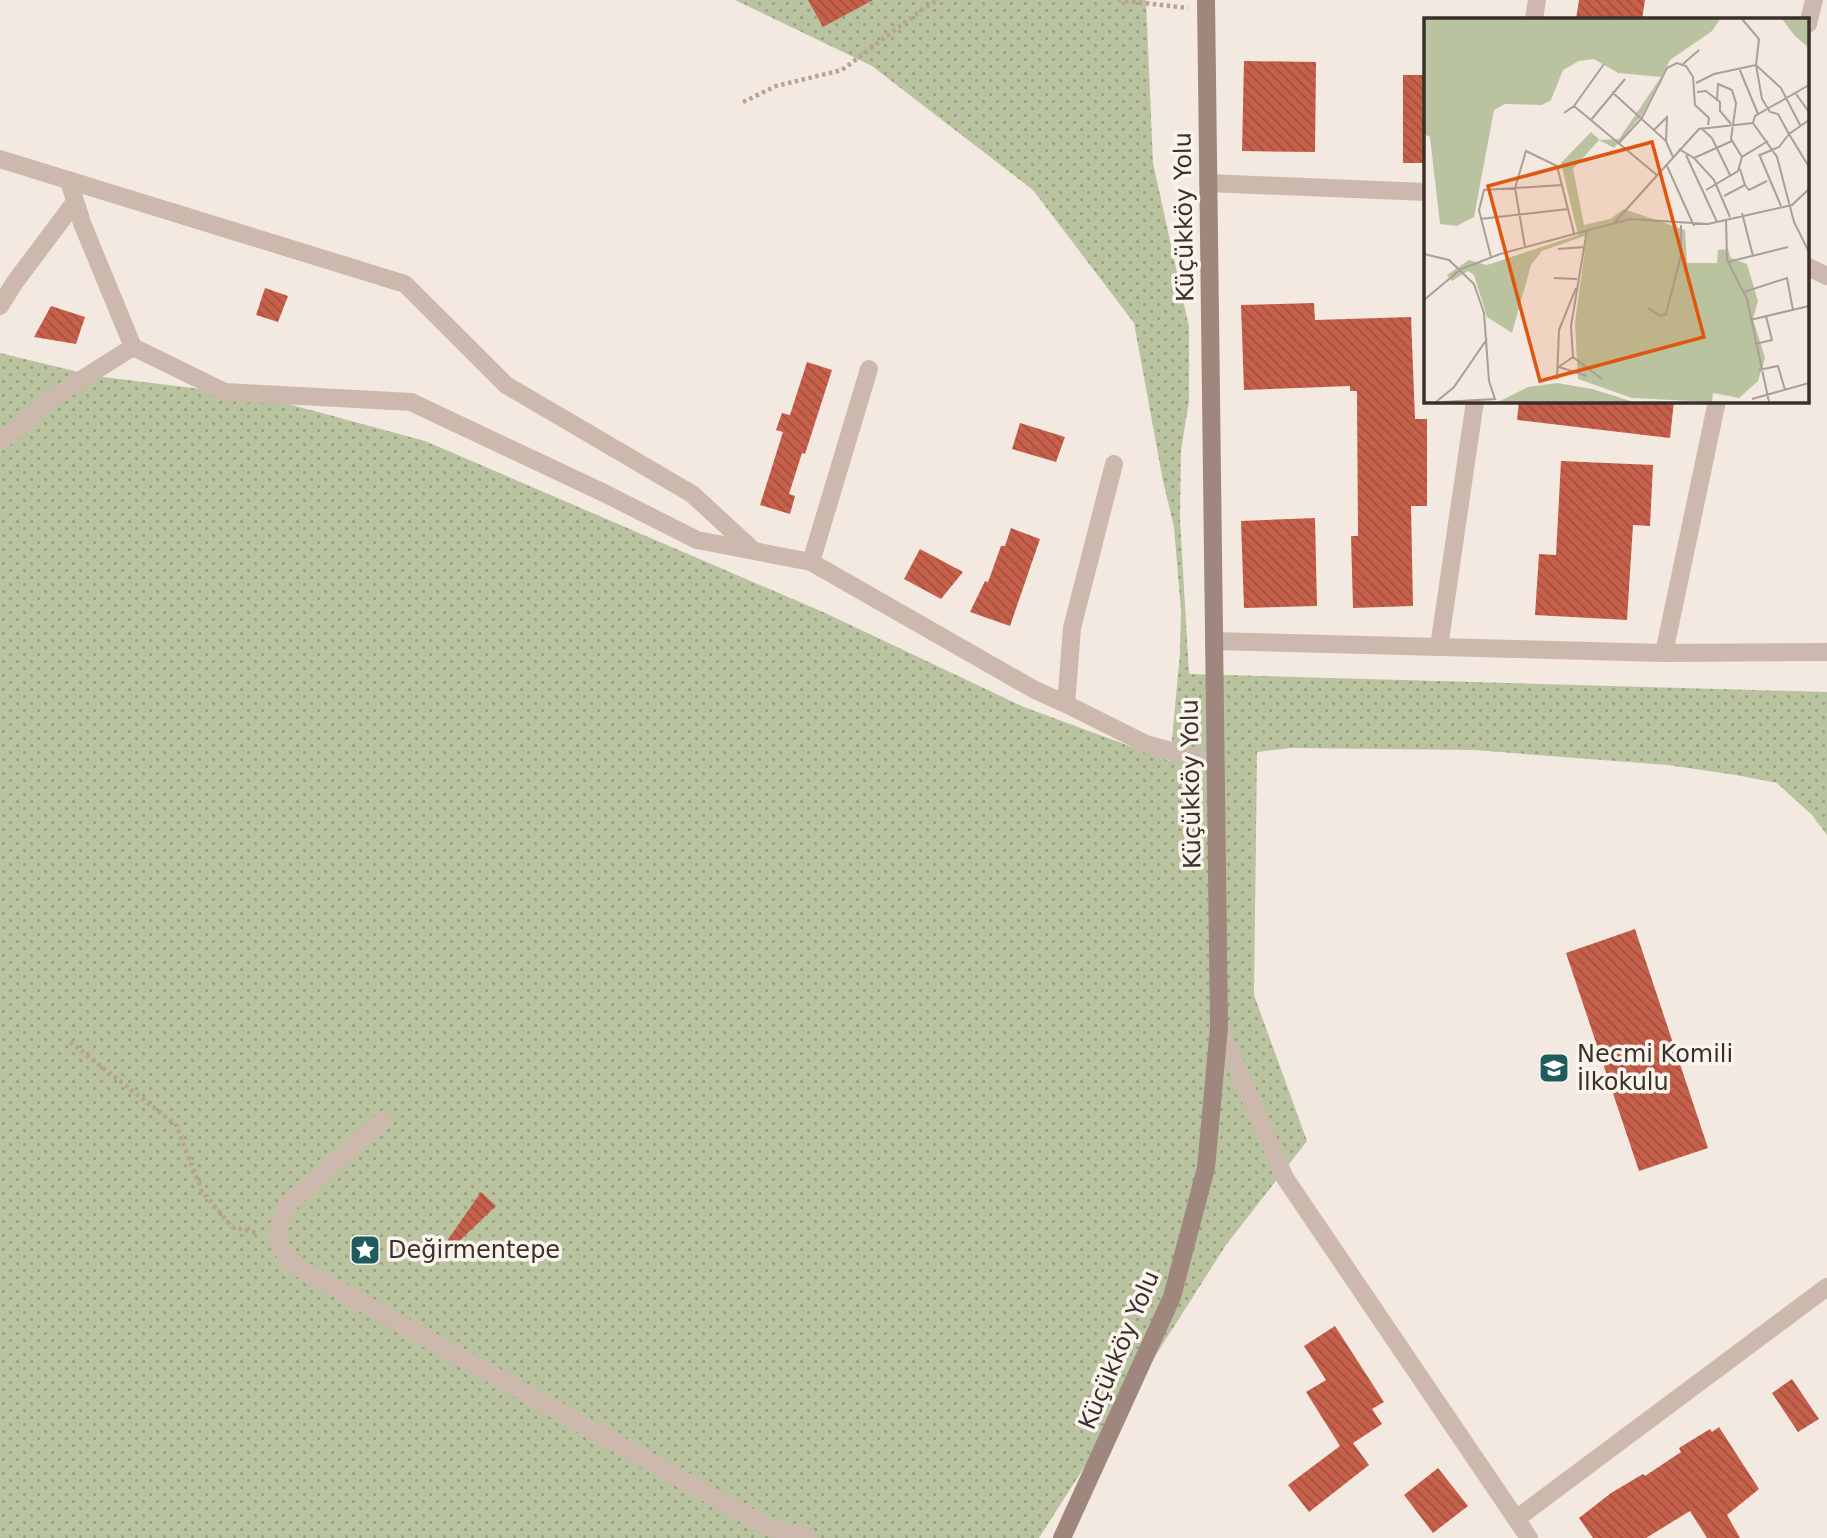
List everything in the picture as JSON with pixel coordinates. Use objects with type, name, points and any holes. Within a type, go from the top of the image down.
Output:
[{"type":"main road","name":"Küçükköy Yolu","points":[[1062,1538],[1172,1297],[1206,1168],[1219,1027],[1206,5]]},
{"type":"street","points":[[1534,18],[1537,0]]},
{"type":"street","points":[[1810,18],[1814,0]]},
{"type":"street","points":[[0,159],[405,284],[506,385],[692,494],[754,551]]},
{"type":"street","points":[[69,181],[82,223],[133,347],[226,392],[411,402],[697,540],[811,562],[1035,690],[1146,744],[1216,764]]},
{"type":"street","points":[[1208,183],[1424,192]]},
{"type":"street","points":[[0,306],[75,202]]},
{"type":"street","points":[[1810,268],[1827,276]]},
{"type":"street","points":[[0,442],[52,397],[133,347]]},
{"type":"street","points":[[811,562],[869,369]]},
{"type":"street","points":[[1439,647],[1475,402]]},
{"type":"street","points":[[1664,653],[1717,402]]},
{"type":"street","points":[[1066,704],[1072,628],[1114,464]]},
{"type":"street","points":[[1214,642],[1664,653],[1827,652]]},
{"type":"street","points":[[1219,1027],[1285,1178],[1529,1538]]},
{"type":"street","points":[[382,1121],[287,1205],[276,1237],[290,1263],[768,1527],[807,1538]]},
{"type":"street","points":[[1516,1519],[1827,1287]]},
{"type":"path","points":[[743,102],[776,86],[842,70],[938,0]]},
{"type":"path","points":[[1118,0],[1206,5]]},
{"type":"path","points":[[70,1042],[176,1125],[202,1191],[232,1227],[276,1237]]},
{"type":"green space","points":[[735,0],[1146,0],[1153,163],[1189,327],[1189,401],[1181,450],[1180,519],[1189,674],[1827,692],[1827,835],[1812,815],[1777,783],[1736,775],[1667,765],[1474,750],[1291,748],[1257,752],[1254,995],[1307,1141],[1226,1245],[1039,1538],[0,1538],[0,353],[95,376],[259,396],[425,441],[823,612],[1024,707],[1170,761],[1181,611],[1174,527],[1134,323],[1033,190],[872,66]]},
{"type":"building","points":[[808,0],[873,0],[823,27]]},
{"type":"building","points":[[1579,0],[1645,0],[1642,18],[1576,18]]},
{"type":"building","points":[[1244,61],[1316,62],[1315,152],[1242,151]]},
{"type":"building","points":[[1403,75],[1424,75],[1424,163],[1403,163]]},
{"type":"building","points":[[265,288],[288,296],[278,322],[256,315]]},
{"type":"building","points":[[1314,303],[1315,320],[1411,317],[1415,419],[1427,419],[1427,506],[1411,506],[1413,606],[1353,608],[1351,536],[1358,536],[1357,391],[1350,391],[1350,386],[1244,390],[1241,305]]},
{"type":"building","points":[[51,306],[85,317],[76,344],[34,337]]},
{"type":"building","points":[[807,362],[832,370],[789,494],[795,496],[790,514],[760,505],[783,432],[776,430],[782,413],[790,415]]},
{"type":"building","points":[[1519,402],[1674,402],[1670,438],[1517,420]]},
{"type":"building","points":[[1020,423],[1065,437],[1056,462],[1012,449]]},
{"type":"building","points":[[1561,461],[1653,465],[1650,526],[1633,525],[1627,620],[1535,615],[1539,554],[1556,555]]},
{"type":"building","points":[[1315,518],[1317,606],[1244,608],[1241,521]]},
{"type":"building","points":[[1011,528],[1040,539],[1010,626],[970,612],[985,581],[988,582],[1001,546],[1005,546]]},
{"type":"building","points":[[920,549],[963,572],[941,599],[904,579]]},
{"type":"building","points":[[1635,929],[1708,1148],[1639,1171],[1566,953]]},
{"type":"building","points":[[481,1192],[496,1206],[454,1246],[447,1241]]},
{"type":"building","points":[[1335,1326],[1384,1402],[1372,1409],[1382,1424],[1353,1443],[1369,1465],[1309,1512],[1288,1485],[1340,1446],[1306,1392],[1326,1380],[1304,1346]]},
{"type":"building","points":[[1792,1379],[1819,1419],[1798,1432],[1772,1393]]},
{"type":"building","points":[[1719,1427],[1759,1489],[1727,1515],[1740,1538],[1707,1538],[1690,1511],[1646,1538],[1593,1538],[1579,1518],[1611,1493],[1643,1474],[1645,1476],[1681,1452],[1679,1448],[1710,1429],[1712,1432]]},
{"type":"building","points":[[1438,1468],[1468,1506],[1433,1533],[1404,1495]]},
{"type":"place","name":"Necmi Komili İlkokulu","points":[[1554,1068]]},
{"type":"place","name":"Değirmentepe","points":[[365,1250]]}]
